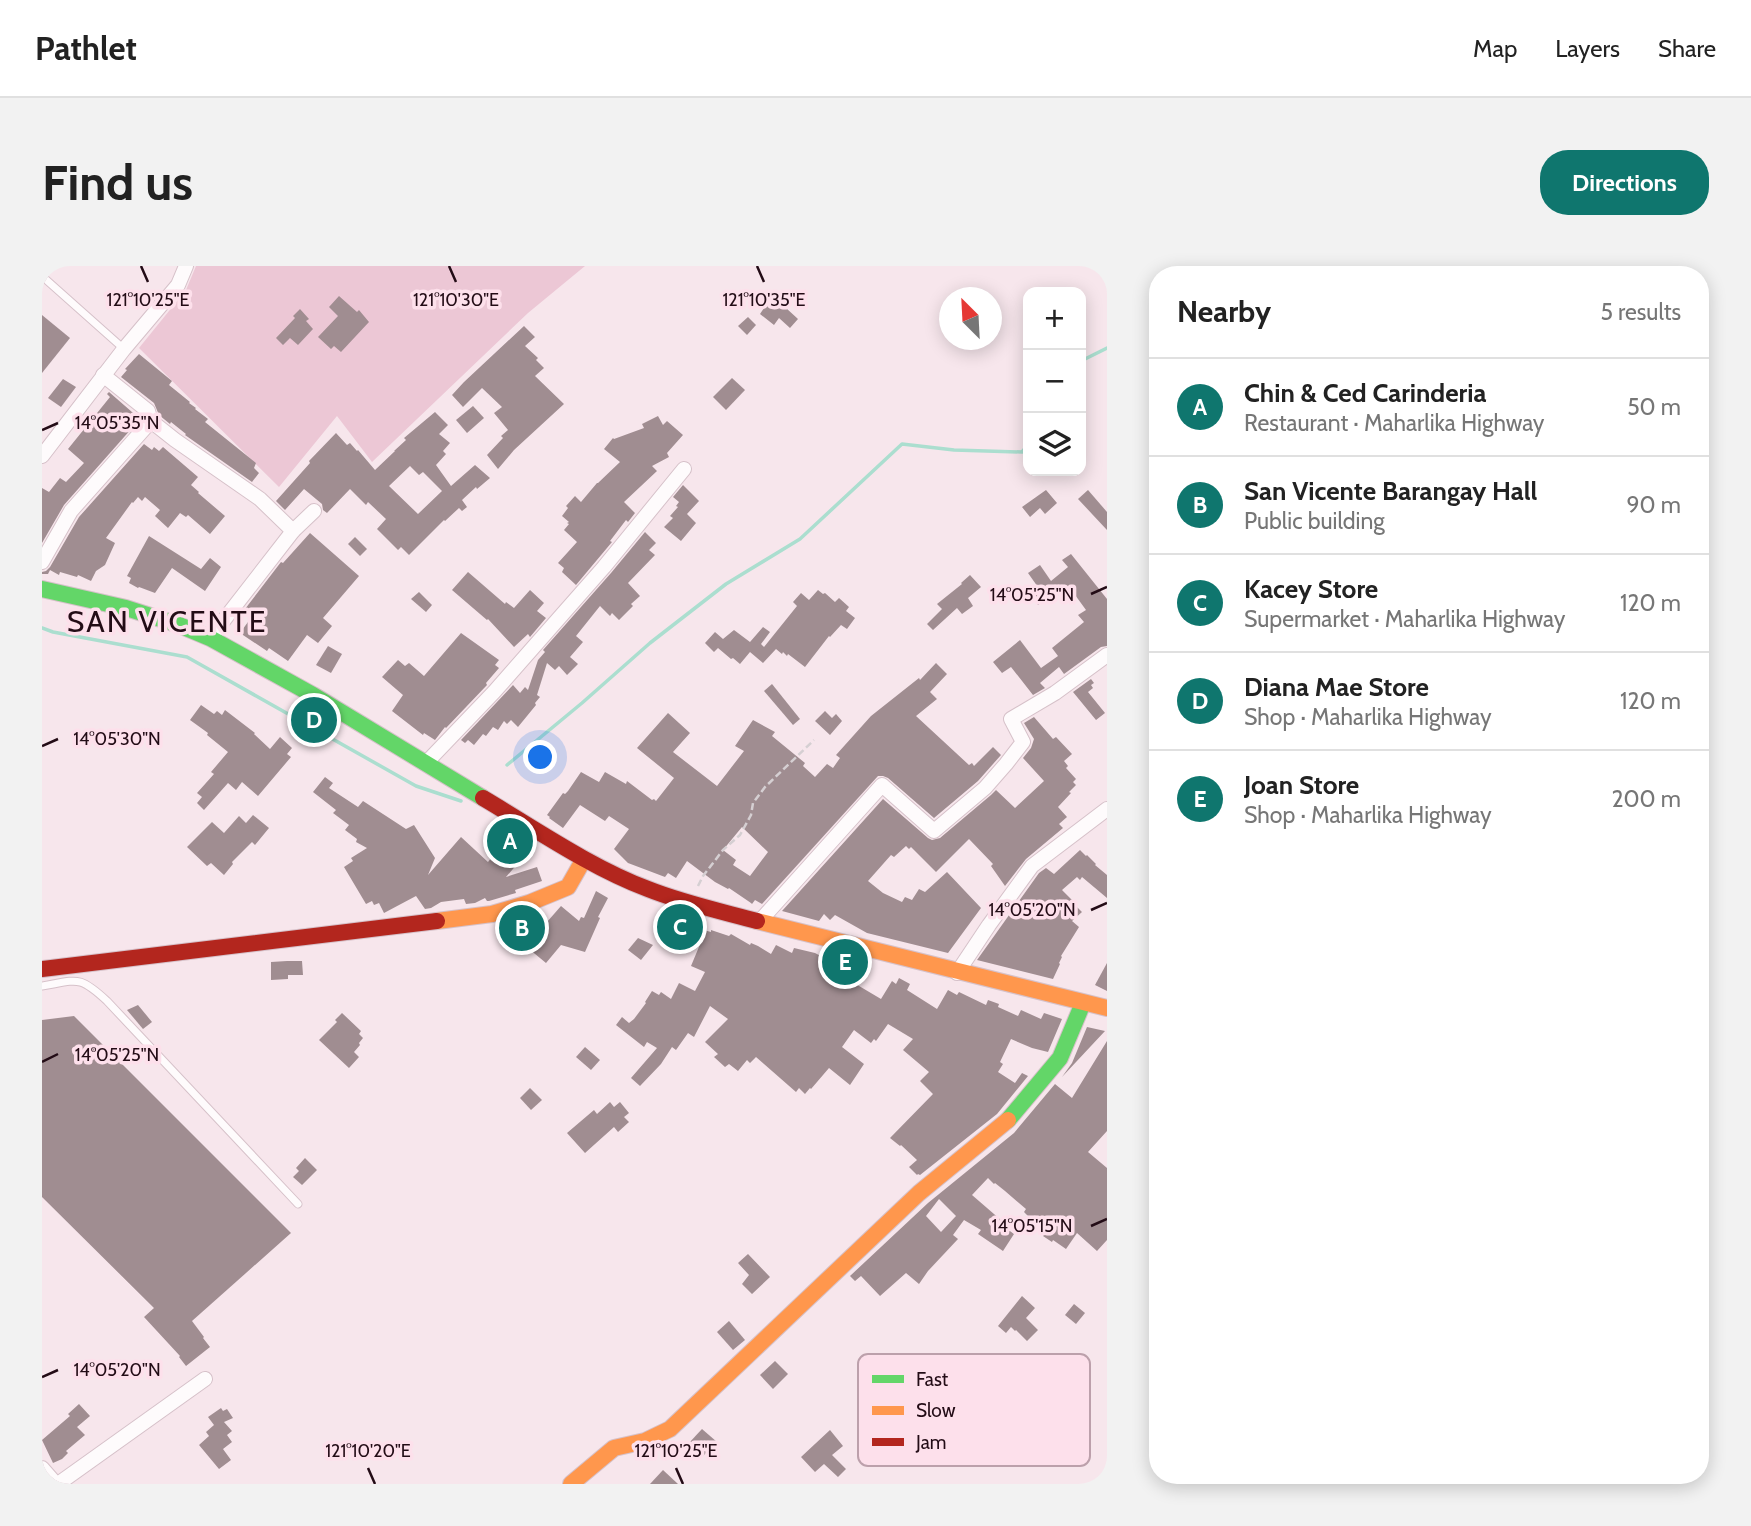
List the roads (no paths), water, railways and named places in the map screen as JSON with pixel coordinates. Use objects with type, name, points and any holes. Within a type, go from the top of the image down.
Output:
[{"type":"main road","points":[[42,589],[126,608],[166,620],[210,638],[313,695],[584,859],[647,889],[759,922],[1107,1008]]},
{"type":"main road","points":[[42,969],[492,914],[568,887],[584,859]]},
{"type":"main road","points":[[571,1484],[614,1448],[645,1441],[670,1429],[919,1193],[1006,1123],[1060,1058],[1083,1003]]},
{"type":"street","points":[[42,456],[103,375],[178,285],[186,266]]},
{"type":"street","points":[[103,375],[148,411],[151,421],[174,440],[260,499],[293,531]]},
{"type":"street","points":[[42,562],[71,510],[151,421]]},
{"type":"street","points":[[426,763],[494,692],[604,567],[684,469]]},
{"type":"street","points":[[210,638],[293,531],[314,511]]},
{"type":"street","points":[[759,922],[882,785],[934,831],[985,788],[1023,742],[1011,719],[1055,693],[1107,655]]},
{"type":"street","points":[[957,973],[1032,866],[1107,809]]},
{"type":"street","points":[[42,1468],[57,1484],[205,1379]]},
{"type":"lane","points":[[42,276],[124,349]]},
{"type":"lane","points":[[42,986],[74,981],[83,981],[91,986],[298,1204]]},
{"type":"waterway","points":[[1086,358],[1107,348]]},
{"type":"waterway","points":[[507,765],[650,643],[726,584],[800,539],[902,444],[954,450],[1023,451]]},
{"type":"waterway","points":[[42,628],[187,657],[416,786],[461,801]]},
{"type":"place","name":"Diana Mae Store","points":[[314,720]]},
{"type":"place","name":"Chin & Ced Carinderia","points":[[510,841]]},
{"type":"place","name":"Kacey Store","points":[[680,927]]},
{"type":"place","name":"San Vicente Barangay Hall","points":[[522,928]]},
{"type":"place","name":"Joan Store","points":[[845,962]]},
{"type":"district","name":"SAN VICENTE","points":[[167,622]]}]
